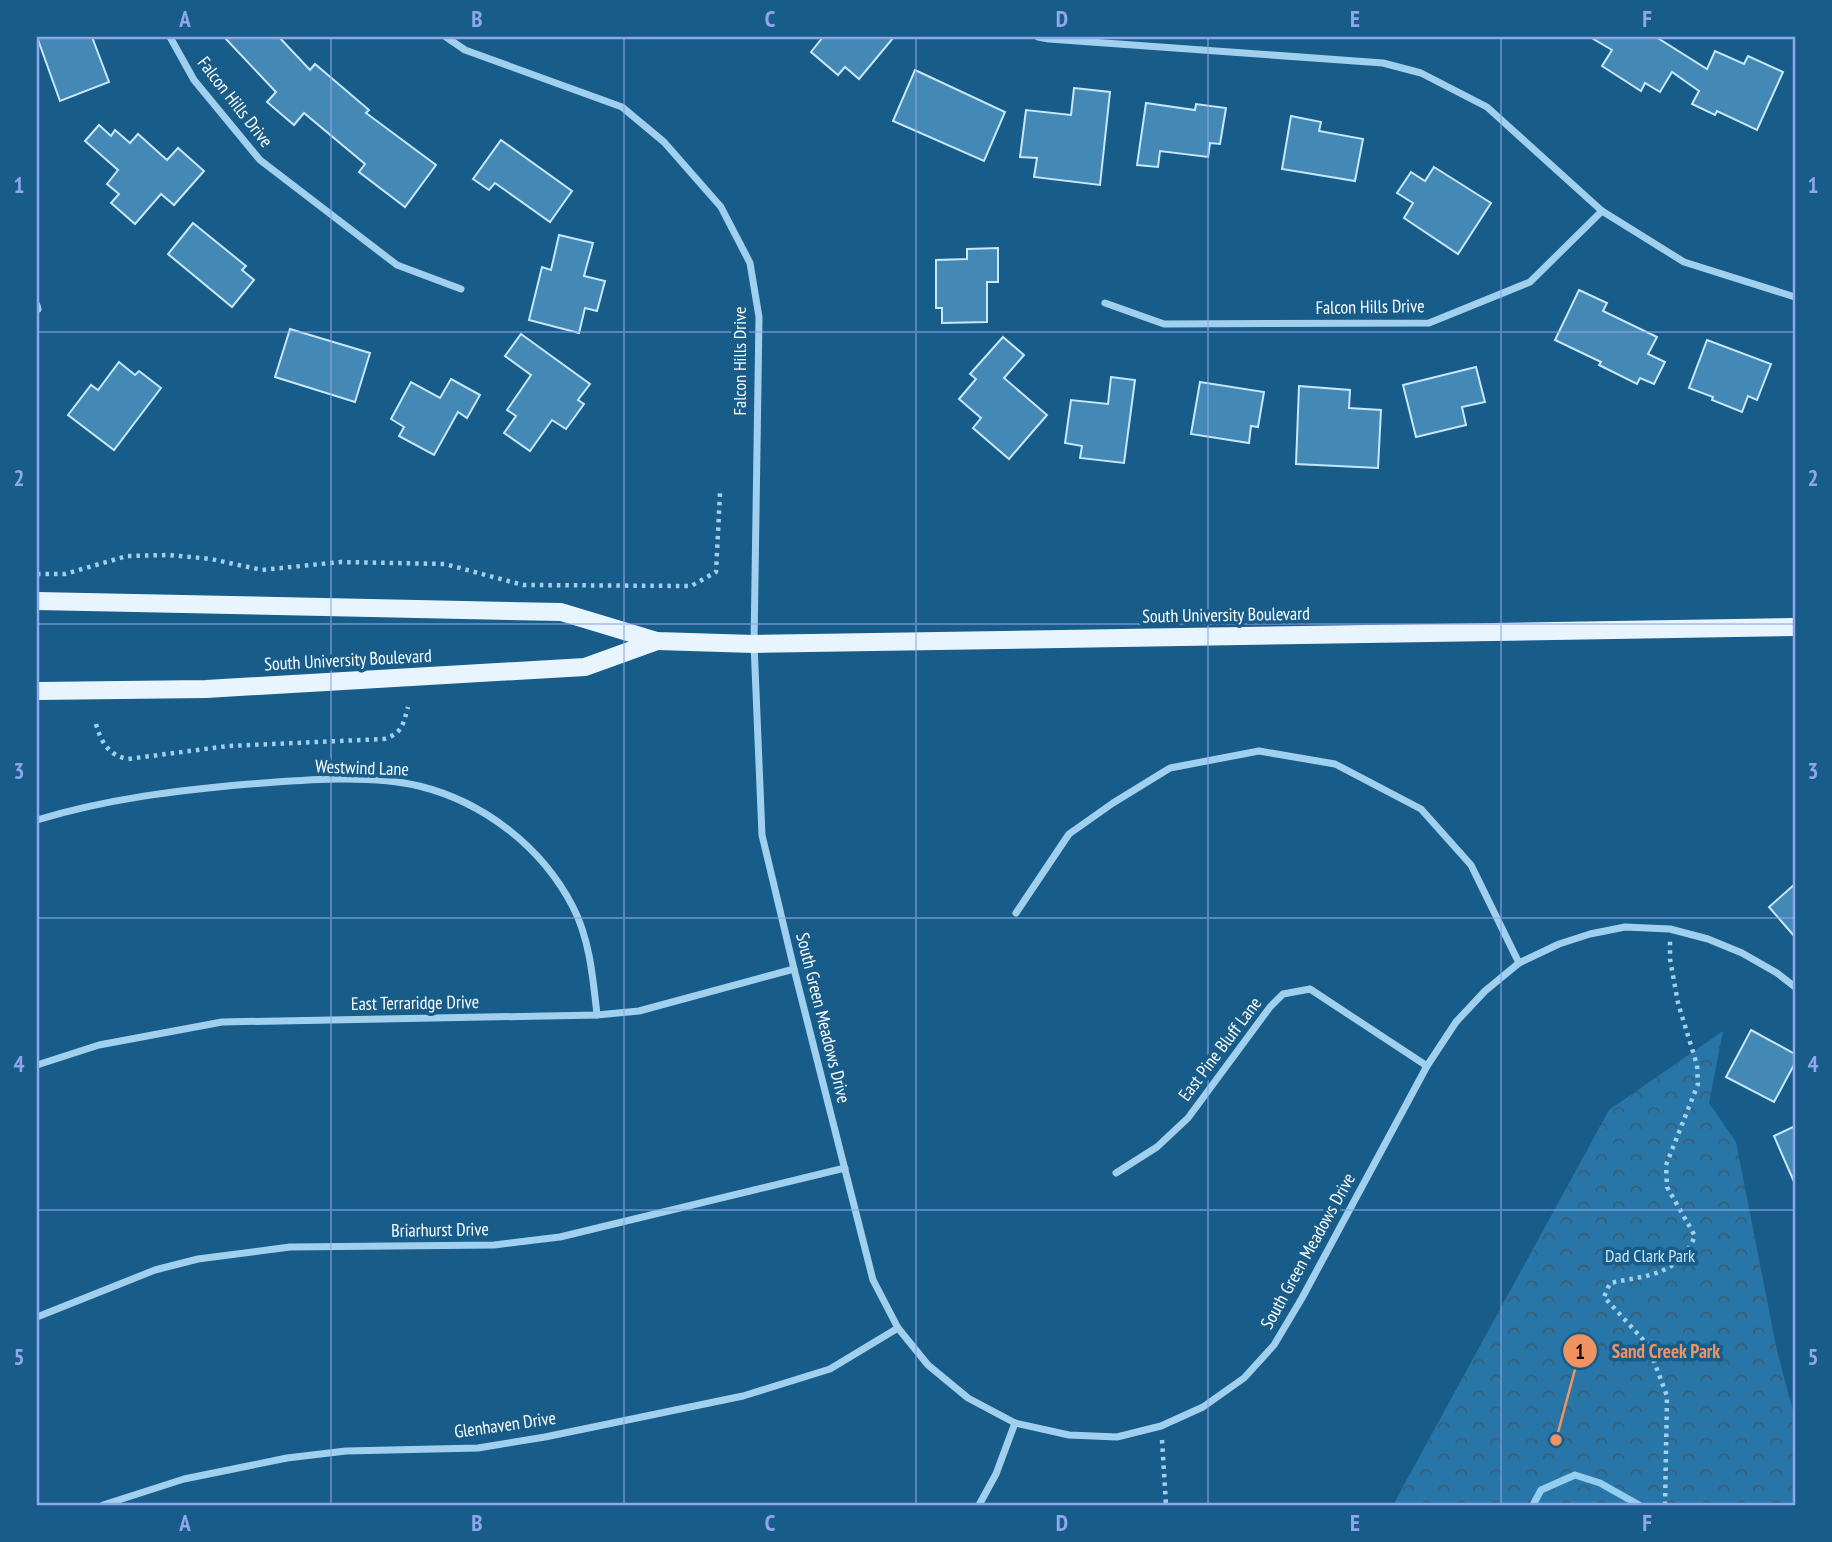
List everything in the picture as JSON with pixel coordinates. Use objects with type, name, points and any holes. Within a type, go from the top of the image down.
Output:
[{"type":"main road","name":"South University Boulevard","points":[[37,601],[561,612],[657,641],[754,644],[1795,627]]},
{"type":"main road","name":"South University Boulevard","points":[[37,691],[206,689],[585,667],[657,641]]},
{"type":"street","name":"Falcon Hills Drive","points":[[170,37],[194,80],[260,160],[397,265],[461,289]]},
{"type":"street","name":"Falcon Hills Drive","points":[[446,37],[465,50],[622,107],[664,142],[721,206],[750,263],[759,317],[754,644]]},
{"type":"street","points":[[1038,37],[1121,40],[1383,63],[1421,73],[1487,107],[1602,211],[1684,262],[1795,297]]},
{"type":"street","name":"Falcon Hills Drive","points":[[1105,303],[1164,324],[1429,323],[1530,282],[1602,211]]},
{"type":"street","name":"South Green Meadows Drive","points":[[754,644],[762,835],[873,1280],[898,1328],[928,1365],[968,1398],[1015,1423],[1069,1435],[1117,1437],[1161,1426],[1203,1407],[1244,1378],[1273,1345],[1302,1298],[1427,1066],[1456,1022],[1485,991],[1519,963],[1559,944],[1590,934],[1625,927],[1670,929],[1708,939],[1742,953],[1795,987]]},
{"type":"street","points":[[1016,913],[1069,834],[1113,803],[1170,768],[1259,751],[1335,764],[1421,808],[1471,865],[1519,963]]},
{"type":"street","name":"Westwind Lane","points":[[37,820],[81,806],[187,790],[287,781],[368,780],[419,786],[470,805],[512,831],[549,871],[578,920],[590,958],[597,1015]]},
{"type":"street","name":"East Terraridge Drive","points":[[37,1065],[99,1045],[222,1022],[597,1015],[639,1011],[794,969]]},
{"type":"street","name":"East Pine Bluff Lane","points":[[1116,1173],[1157,1147],[1188,1118],[1269,1007],[1283,994],[1310,989],[1427,1066]]},
{"type":"street","name":"Briarhurst Drive","points":[[37,1317],[155,1270],[198,1259],[290,1247],[494,1245],[560,1237],[845,1168]]},
{"type":"street","name":"Glenhaven Drive","points":[[103,1505],[184,1479],[286,1458],[346,1451],[478,1448],[545,1437],[743,1396],[830,1368],[898,1328]]},
{"type":"street","points":[[979,1505],[996,1474],[1015,1423]]},
{"type":"path","points":[[37,574],[65,573],[127,556],[169,555],[211,559],[262,570],[340,562],[445,564],[523,585],[691,586],[716,572],[720,493]]},
{"type":"path","points":[[96,723],[99,735],[109,751],[117,757],[128,759],[228,746],[384,740],[395,736],[402,727],[408,707]]},
{"type":"path","points":[[1665,1505],[1667,1396],[1648,1345],[1604,1297],[1610,1283],[1664,1271],[1687,1254],[1695,1236],[1667,1187],[1666,1165],[1698,1084],[1698,1065],[1678,1003],[1672,970],[1670,929]]},
{"type":"path","points":[[1161,1426],[1166,1505]]},
{"type":"green space","name":"Dad Clark Park","points":[[1723,1031],[1709,1103],[1736,1142],[1777,1351],[1795,1418],[1795,1505],[1393,1505],[1609,1110]]},
{"type":"building","points":[[37,37],[92,37],[109,82],[60,101]]},
{"type":"building","points":[[224,37],[279,37],[310,70],[315,64],[369,110],[366,113],[436,165],[405,207],[359,172],[365,164],[304,113],[294,125],[267,102],[276,92]]},
{"type":"building","points":[[823,37],[894,37],[859,79],[845,67],[838,75],[811,52]]},
{"type":"building","points":[[1590,37],[1656,37],[1707,69],[1715,51],[1744,64],[1748,56],[1783,72],[1757,130],[1717,111],[1715,115],[1692,104],[1699,91],[1672,72],[1660,92],[1645,83],[1641,91],[1602,66],[1612,50]]},
{"type":"building","points":[[915,70],[1005,112],[984,161],[893,121]]},
{"type":"building","points":[[1074,88],[1110,92],[1100,185],[1034,177],[1037,158],[1020,157],[1026,110],[1071,115]]},
{"type":"building","points":[[1146,103],[1195,110],[1196,104],[1226,108],[1220,144],[1210,143],[1208,157],[1160,151],[1158,167],[1137,165]]},
{"type":"building","points":[[1291,116],[1321,122],[1319,131],[1363,139],[1355,181],[1282,169]]},
{"type":"building","points":[[99,125],[111,136],[115,130],[130,143],[138,134],[167,160],[178,148],[204,171],[174,205],[161,194],[135,224],[111,203],[119,194],[107,184],[118,170],[85,141]]},
{"type":"building","points":[[501,140],[572,191],[550,222],[495,183],[489,190],[473,179]]},
{"type":"building","points":[[1434,167],[1491,203],[1458,254],[1404,218],[1413,203],[1397,193],[1411,172],[1425,181]]},
{"type":"building","points":[[193,223],[246,266],[242,270],[254,280],[232,307],[168,254]]},
{"type":"building","points":[[559,235],[593,243],[584,276],[605,281],[597,311],[585,308],[579,333],[529,320],[542,267],[551,270]]},
{"type":"building","points":[[998,248],[998,282],[987,282],[987,322],[942,323],[942,308],[936,308],[936,260],[967,259],[967,249]]},
{"type":"building","points":[[1579,290],[1607,303],[1603,311],[1657,337],[1648,354],[1665,362],[1654,384],[1640,378],[1637,384],[1599,365],[1601,362],[1555,340]]},
{"type":"building","points":[[290,329],[370,353],[355,402],[275,377]]},
{"type":"building","points":[[521,334],[590,384],[578,400],[584,404],[566,429],[552,420],[530,451],[504,433],[516,416],[507,410],[531,375],[505,356]]},
{"type":"building","points":[[1003,337],[1024,355],[1004,378],[1047,415],[1009,459],[973,428],[981,418],[959,399],[976,379],[970,374]]},
{"type":"building","points":[[1707,340],[1771,364],[1757,400],[1748,396],[1742,412],[1689,388]]},
{"type":"building","points":[[119,362],[135,375],[139,371],[161,388],[114,450],[68,415],[91,385],[98,390]]},
{"type":"building","points":[[1476,367],[1485,402],[1462,407],[1466,425],[1416,437],[1403,385]]},
{"type":"building","points":[[1111,377],[1135,380],[1124,463],[1080,458],[1082,446],[1065,443],[1071,400],[1108,404]]},
{"type":"building","points":[[451,379],[480,395],[467,418],[458,412],[434,455],[399,436],[404,427],[391,419],[411,382],[440,398]]},
{"type":"building","points":[[1200,382],[1264,392],[1258,427],[1251,426],[1249,443],[1191,434]]},
{"type":"building","points":[[1299,386],[1350,390],[1349,408],[1381,410],[1378,468],[1296,464]]},
{"type":"building","points":[[1795,884],[1795,937],[1769,907]]},
{"type":"building","points":[[1751,1030],[1795,1054],[1795,1063],[1774,1102],[1726,1077]]},
{"type":"building","points":[[1795,1126],[1795,1184],[1774,1136]]},
{"type":"waterway","points":[[1533,1505],[1541,1490],[1575,1475],[1600,1483],[1639,1505]]},
{"type":"place","name":"Sand Creek Park","points":[[1556,1440]]}]
